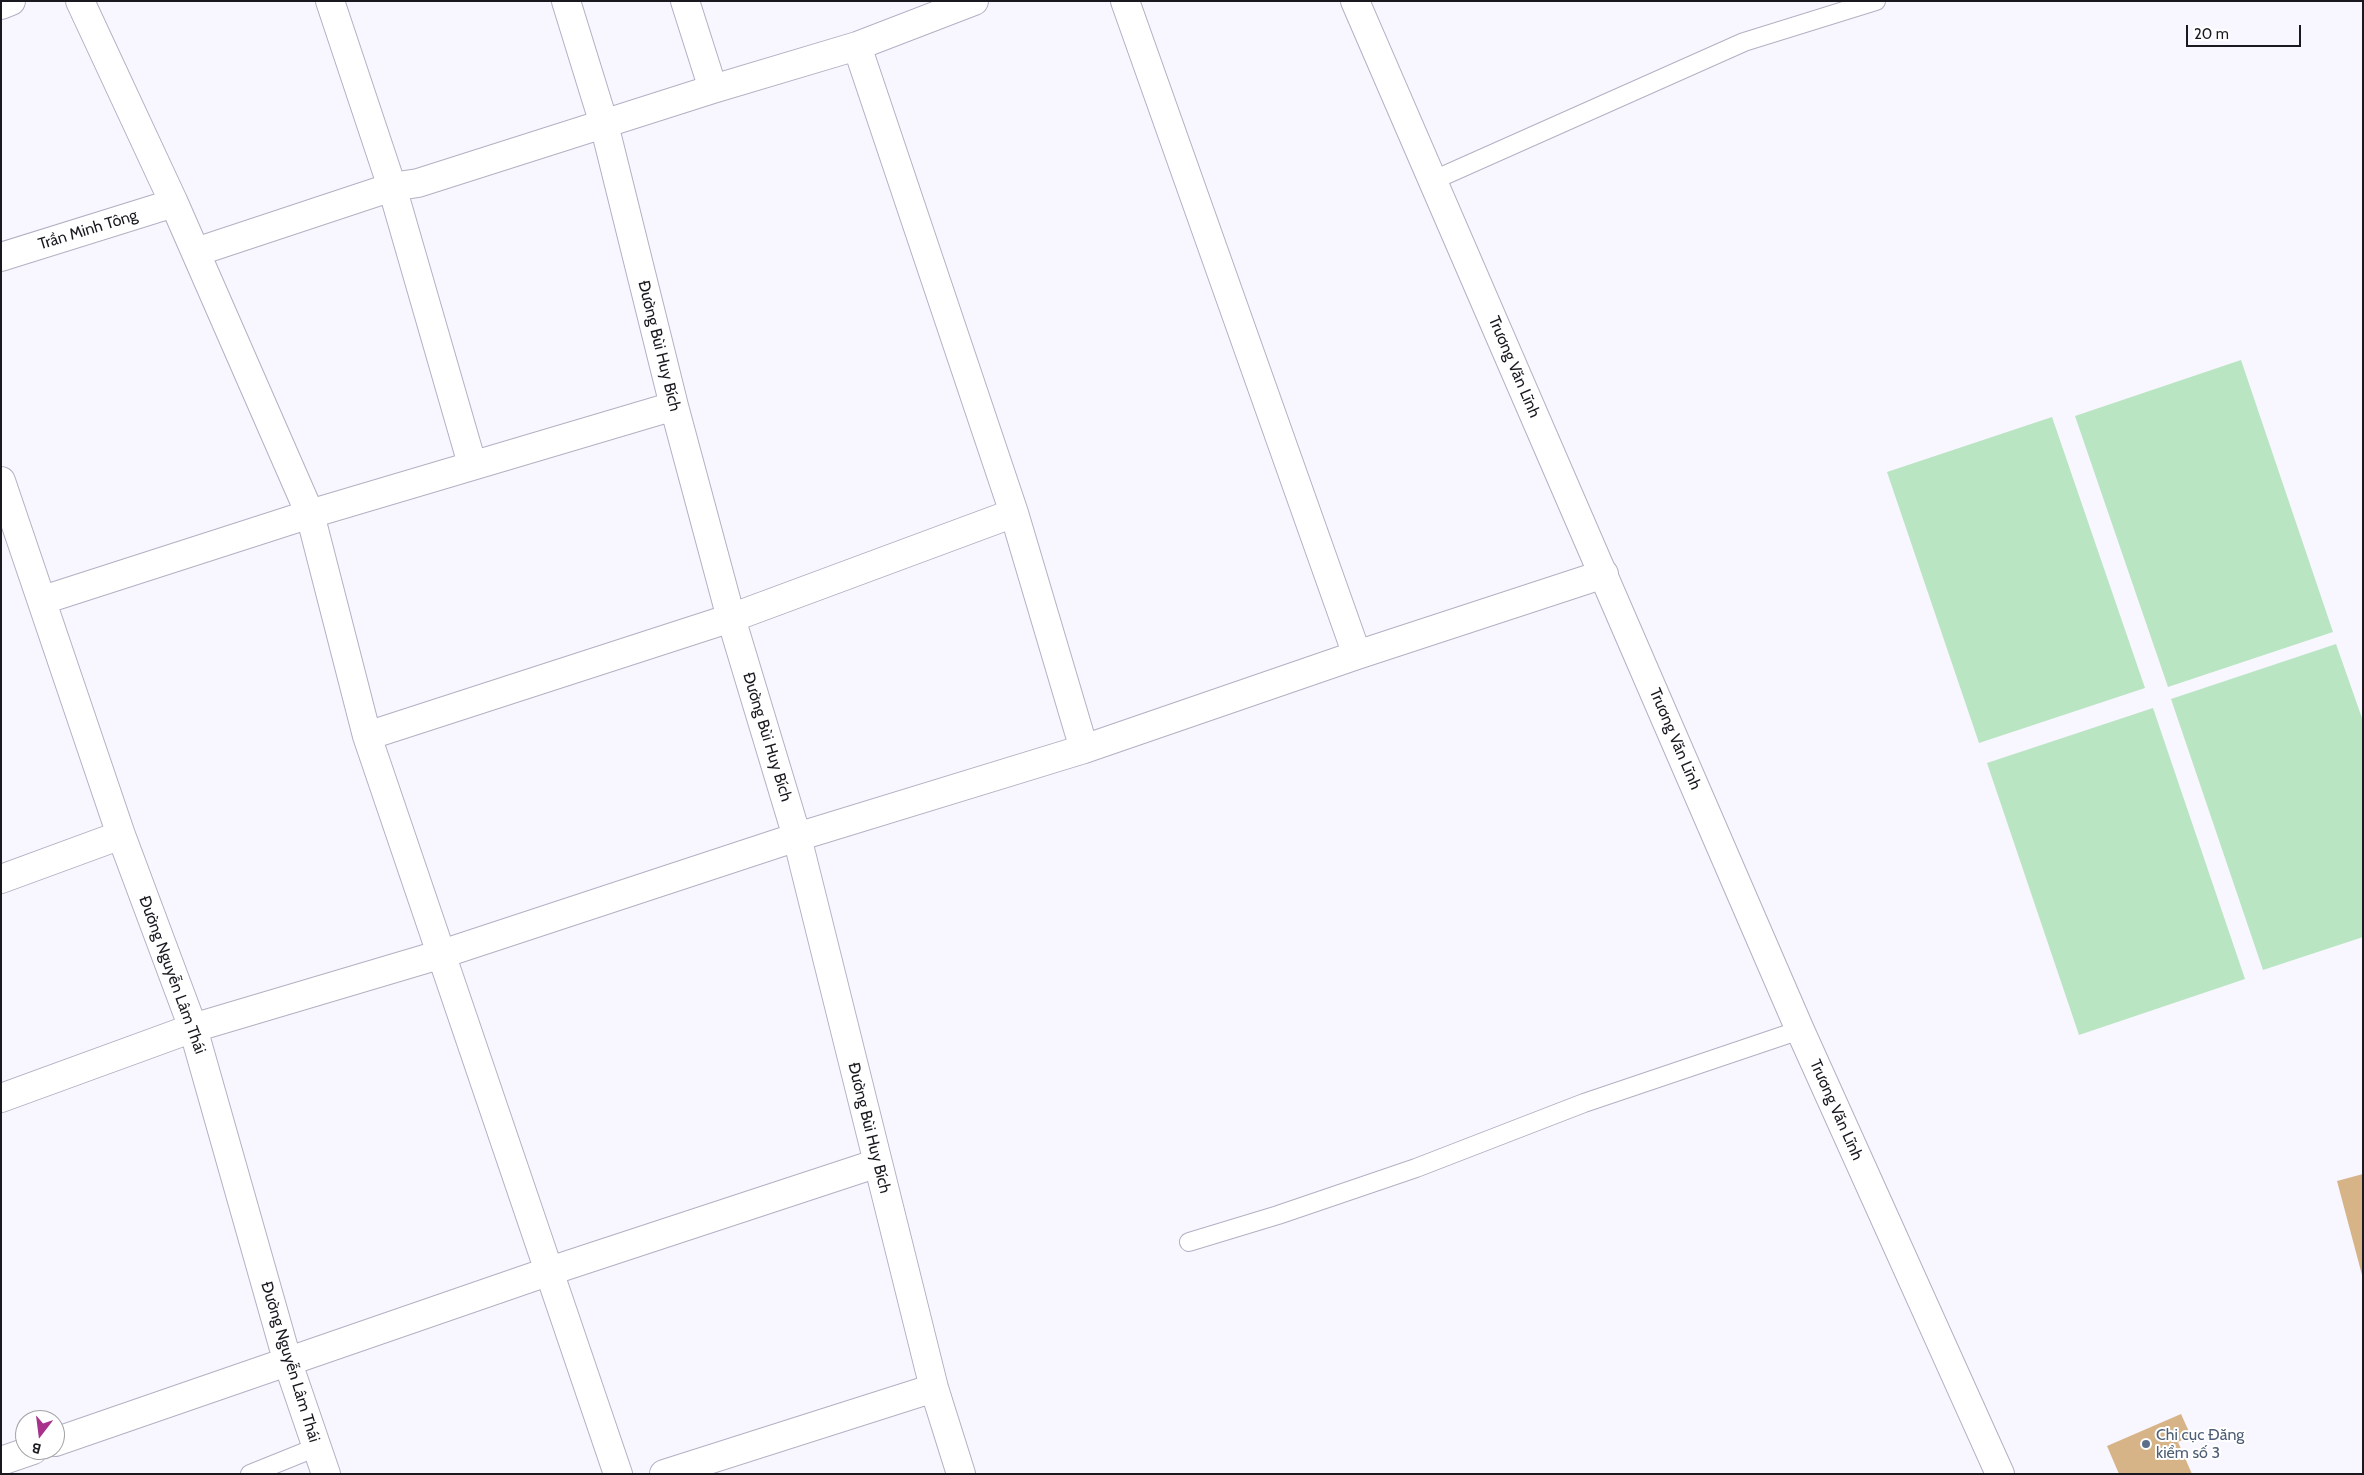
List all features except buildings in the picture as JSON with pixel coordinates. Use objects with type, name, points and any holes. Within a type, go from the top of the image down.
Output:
[{"type":"street","points":[[1,5],[11,1]]},
{"type":"street","points":[[80,1],[196,252],[310,514],[367,736],[618,1474]]},
{"type":"street","points":[[330,1],[392,187],[472,464]]},
{"type":"street","name":"Đường Bùi Huy Bích","points":[[566,1],[604,124],[674,406],[731,618],[797,837],[934,1388],[961,1474]]},
{"type":"street","points":[[685,1],[713,89]]},
{"type":"street","points":[[196,252],[392,187],[418,183],[713,89],[857,46],[974,1]]},
{"type":"street","points":[[1125,1],[1356,655]]},
{"type":"street","name":"Trương Văn Lĩnh","points":[[1355,1],[1800,1030],[2000,1474]]},
{"type":"street","points":[[857,46],[1014,513],[1084,748]]},
{"type":"street","name":"Trần Minh Tông","points":[[1,257],[174,203]]},
{"type":"street","points":[[43,600],[472,464],[674,406]]},
{"type":"street","name":"Đường Nguyễn Lâm Thái","points":[[1,481],[43,600],[121,835],[193,1028],[288,1363],[326,1474]]},
{"type":"street","points":[[367,736],[731,618],[1014,513]]},
{"type":"street","points":[[1,1098],[193,1028],[442,954],[797,837],[1084,748],[1356,655],[1604,574]]},
{"type":"street","points":[[1,879],[121,835]]},
{"type":"street","points":[[65,1439],[550,1272],[878,1164]]},
{"type":"street","points":[[664,1474],[934,1388]]},
{"type":"street","points":[[1,1461],[15,1456]]},
{"type":"lane","points":[[1434,180],[1744,42],[1876,1]]},
{"type":"lane","points":[[1189,1242],[1278,1215],[1416,1168],[1584,1103],[1800,1030]]},
{"type":"lane","points":[[250,1474],[317,1447]]},
{"type":"green space","points":[[2241,360],[2333,632],[2168,687],[2075,416]]},
{"type":"green space","points":[[2052,417],[2145,688],[1979,743],[1887,472]]},
{"type":"green space","points":[[2336,644],[2363,721],[2363,937],[2263,970],[2171,699]]},
{"type":"green space","points":[[2153,708],[2245,979],[2079,1035],[1987,763]]},
{"type":"place","name":"Chi cục Đăng kiểm số 3","points":[[2146,1444]]}]
